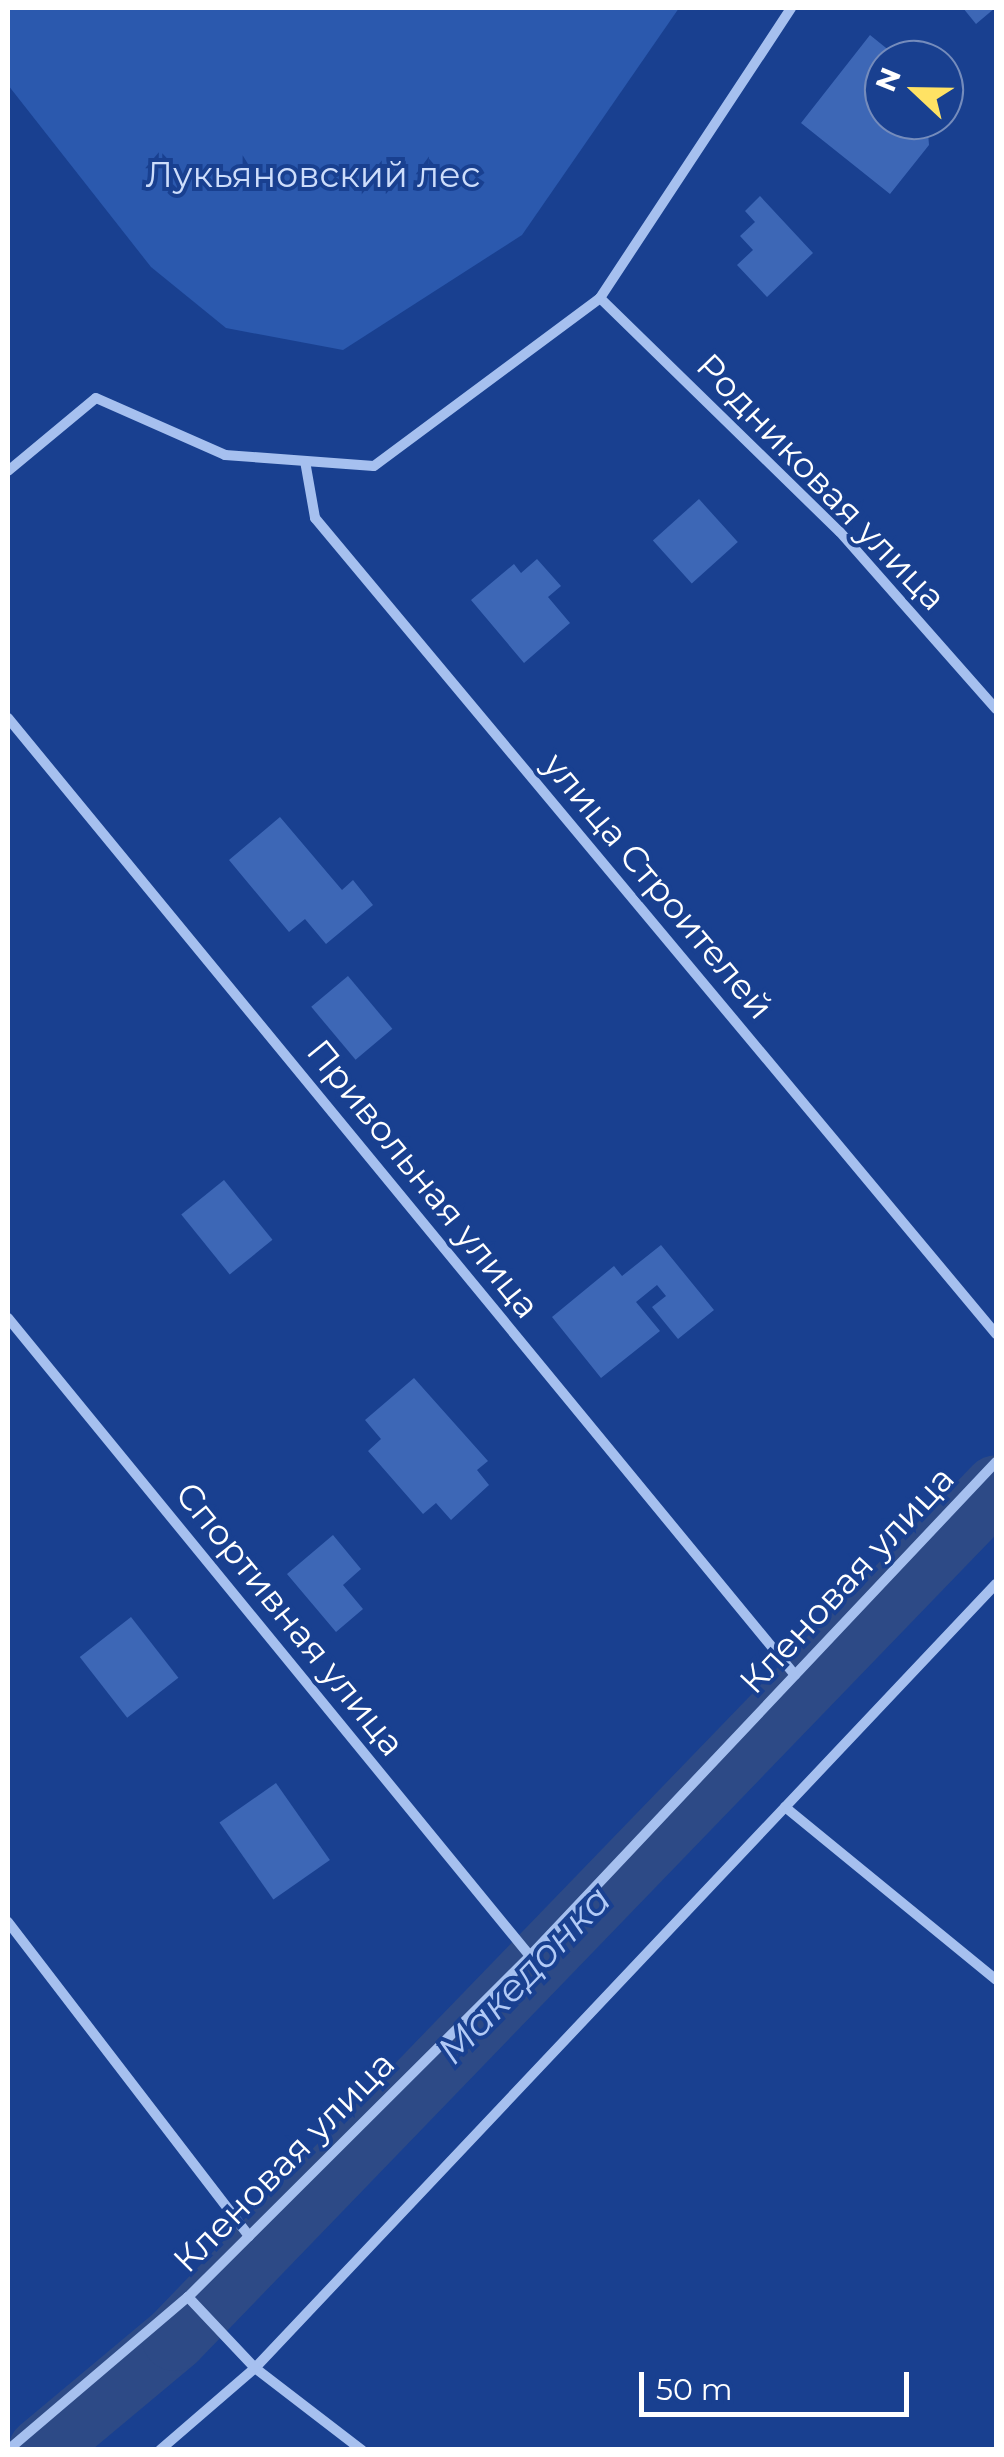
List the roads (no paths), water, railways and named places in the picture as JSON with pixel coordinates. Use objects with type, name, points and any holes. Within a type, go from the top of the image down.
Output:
[{"type":"street","points":[[8,471],[96,398],[224,455],[374,466],[600,298],[791,8]]},
{"type":"street","name":"Родниковая улица","points":[[600,298],[840,532],[996,709]]},
{"type":"street","name":"улица Строителей","points":[[306,461],[316,518],[996,1334]]},
{"type":"street","name":"Привольная улица","points":[[8,718],[796,1675]]},
{"type":"street","name":"Спортивная улица","points":[[8,1318],[530,1956]]},
{"type":"street","name":"Кленовая улица","points":[[8,2450],[188,2297],[530,1956],[996,1462]]},
{"type":"street","points":[[160,2450],[255,2368],[996,1584]]},
{"type":"street","points":[[785,1807],[996,1980]]},
{"type":"street","points":[[8,1922],[249,2236]]},
{"type":"street","points":[[188,2297],[255,2368],[362,2450]]},
{"type":"waterway","name":"Македонка","points":[[40,2450],[174,2338],[996,1487]]},
{"type":"park label","name":"Лукьяновский лес","points":[[313,175]]}]
